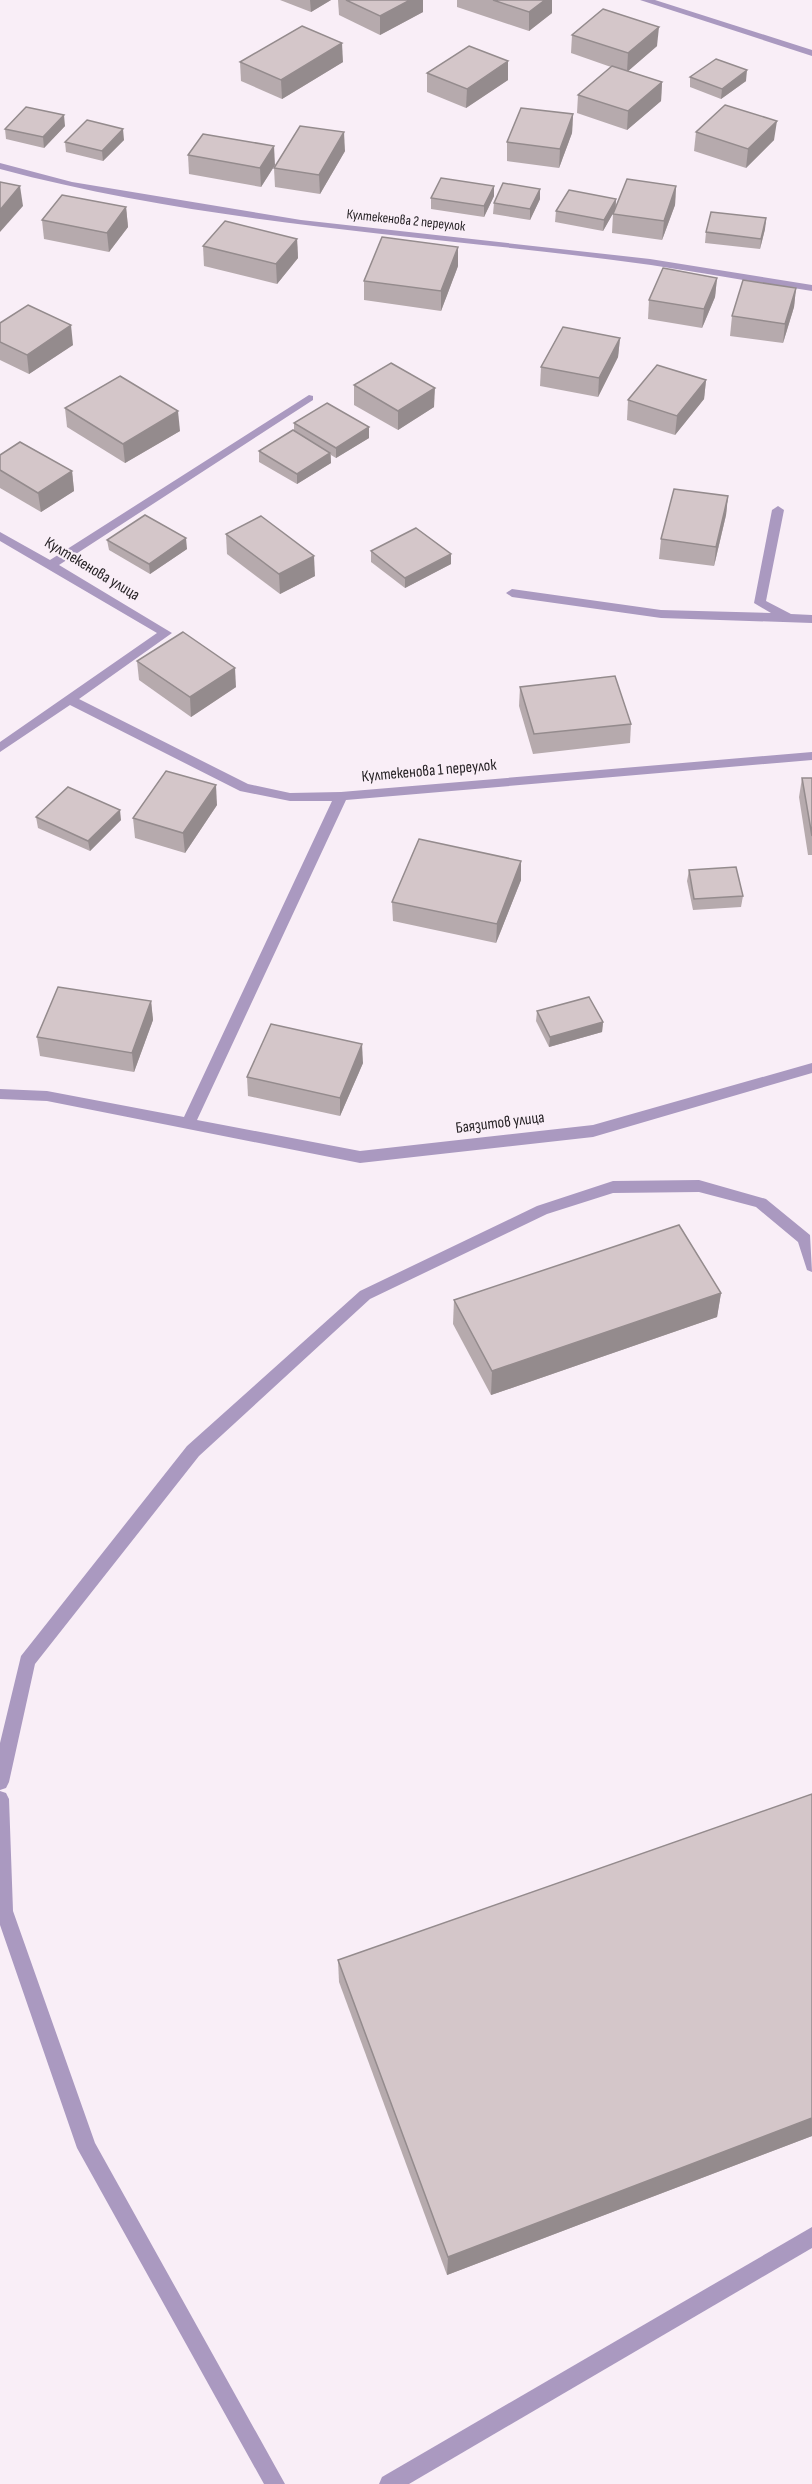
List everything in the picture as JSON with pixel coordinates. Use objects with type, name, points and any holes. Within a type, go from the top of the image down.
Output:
[{"type":"street","points":[[645,0],[812,53]]},
{"type":"street","name":"Култекенова 2 переулок","points":[[0,166],[71,185],[301,223],[650,262],[812,288]]},
{"type":"street","points":[[53,564],[309,398]]},
{"type":"street","points":[[778,510],[760,603],[789,618]]},
{"type":"street","name":"Култекенова улица","points":[[0,536],[53,564],[166,633],[70,700]]},
{"type":"street","points":[[513,593],[661,614],[812,619]]},
{"type":"street","points":[[0,748],[70,700]]},
{"type":"street","name":"Култекенова 1 переулок","points":[[70,700],[245,788],[290,797],[341,796],[812,756]]},
{"type":"street","points":[[188,1124],[341,796]]},
{"type":"street","name":"Баязитов улица","points":[[0,1094],[47,1096],[360,1157],[593,1131],[812,1068]]},
{"type":"street","points":[[0,1782],[27,1661],[193,1451],[365,1295],[542,1210],[613,1188],[699,1186],[761,1203],[805,1239],[812,1266]]},
{"type":"street","points":[[0,1799],[4,1911],[87,2148],[275,2484]]},
{"type":"street","points":[[389,2484],[812,2237]]},
{"type":"building","points":[[346,0],[410,0],[380,16]]},
{"type":"building","points":[[493,0],[545,0],[529,12]]},
{"type":"building","points":[[603,9],[659,27],[628,53],[572,35]]},
{"type":"building","points":[[302,26],[342,43],[281,80],[240,62]]},
{"type":"building","points":[[469,46],[508,61],[467,89],[427,73]]},
{"type":"building","points":[[716,59],[747,70],[722,89],[690,77]]},
{"type":"building","points":[[612,66],[662,82],[628,111],[578,95]]},
{"type":"building","points":[[725,105],[777,121],[748,149],[696,132]]},
{"type":"building","points":[[26,107],[64,115],[43,137],[5,129]]},
{"type":"building","points":[[521,108],[573,114],[560,149],[507,142]]},
{"type":"building","points":[[87,120],[123,129],[102,151],[65,142]]},
{"type":"building","points":[[300,126],[344,132],[319,175],[274,168]]},
{"type":"building","points":[[203,134],[274,146],[260,168],[188,155]]},
{"type":"building","points":[[441,178],[494,186],[484,206],[431,198]]},
{"type":"building","points":[[627,179],[676,186],[664,221],[613,214]]},
{"type":"building","points":[[0,182],[20,186],[0,210]]},
{"type":"building","points":[[503,183],[540,189],[530,209],[494,203]]},
{"type":"building","points":[[569,190],[616,199],[604,220],[556,211]]},
{"type":"building","points":[[62,195],[126,207],[107,233],[42,220]]},
{"type":"building","points":[[711,212],[766,218],[761,239],[706,232]]},
{"type":"building","points":[[225,221],[297,239],[276,264],[203,246]]},
{"type":"building","points":[[382,237],[458,247],[441,291],[364,281]]},
{"type":"building","points":[[663,268],[717,278],[704,309],[649,300]]},
{"type":"building","points":[[743,280],[796,288],[785,324],[732,316]]},
{"type":"building","points":[[28,305],[71,325],[27,355],[0,342],[0,323]]},
{"type":"building","points":[[563,327],[620,338],[599,378],[541,367]]},
{"type":"building","points":[[391,363],[435,388],[398,411],[354,385]]},
{"type":"building","points":[[657,365],[706,380],[677,416],[628,400]]},
{"type":"building","points":[[120,376],[178,411],[123,444],[65,408]]},
{"type":"building","points":[[327,403],[369,427],[336,448],[294,423]]},
{"type":"building","points":[[293,430],[330,453],[297,474],[259,451]]},
{"type":"building","points":[[20,442],[72,471],[38,493],[0,470],[0,455]]},
{"type":"building","points":[[674,489],[728,496],[716,547],[661,539]]},
{"type":"building","points":[[145,515],[186,538],[149,564],[107,540]]},
{"type":"building","points":[[261,516],[314,556],[279,574],[226,534]]},
{"type":"building","points":[[416,528],[451,554],[405,578],[371,551]]},
{"type":"building","points":[[183,632],[235,668],[190,697],[137,661]]},
{"type":"building","points":[[615,676],[631,724],[534,734],[520,687]]},
{"type":"building","points":[[166,771],[216,785],[183,833],[133,818]]},
{"type":"building","points":[[802,778],[812,778],[812,836]]},
{"type":"building","points":[[68,787],[120,810],[88,841],[36,817]]},
{"type":"building","points":[[419,839],[521,861],[497,924],[392,902]]},
{"type":"building","points":[[736,867],[743,896],[694,899],[689,870]]},
{"type":"building","points":[[58,987],[151,1001],[132,1053],[37,1037]]},
{"type":"building","points":[[589,997],[603,1022],[550,1037],[537,1011]]},
{"type":"building","points":[[271,1024],[362,1044],[340,1098],[247,1077]]},
{"type":"building","points":[[679,1225],[721,1293],[492,1371],[454,1300]]},
{"type":"building","points":[[812,1794],[812,2118],[448,2257],[338,1960]]}]
